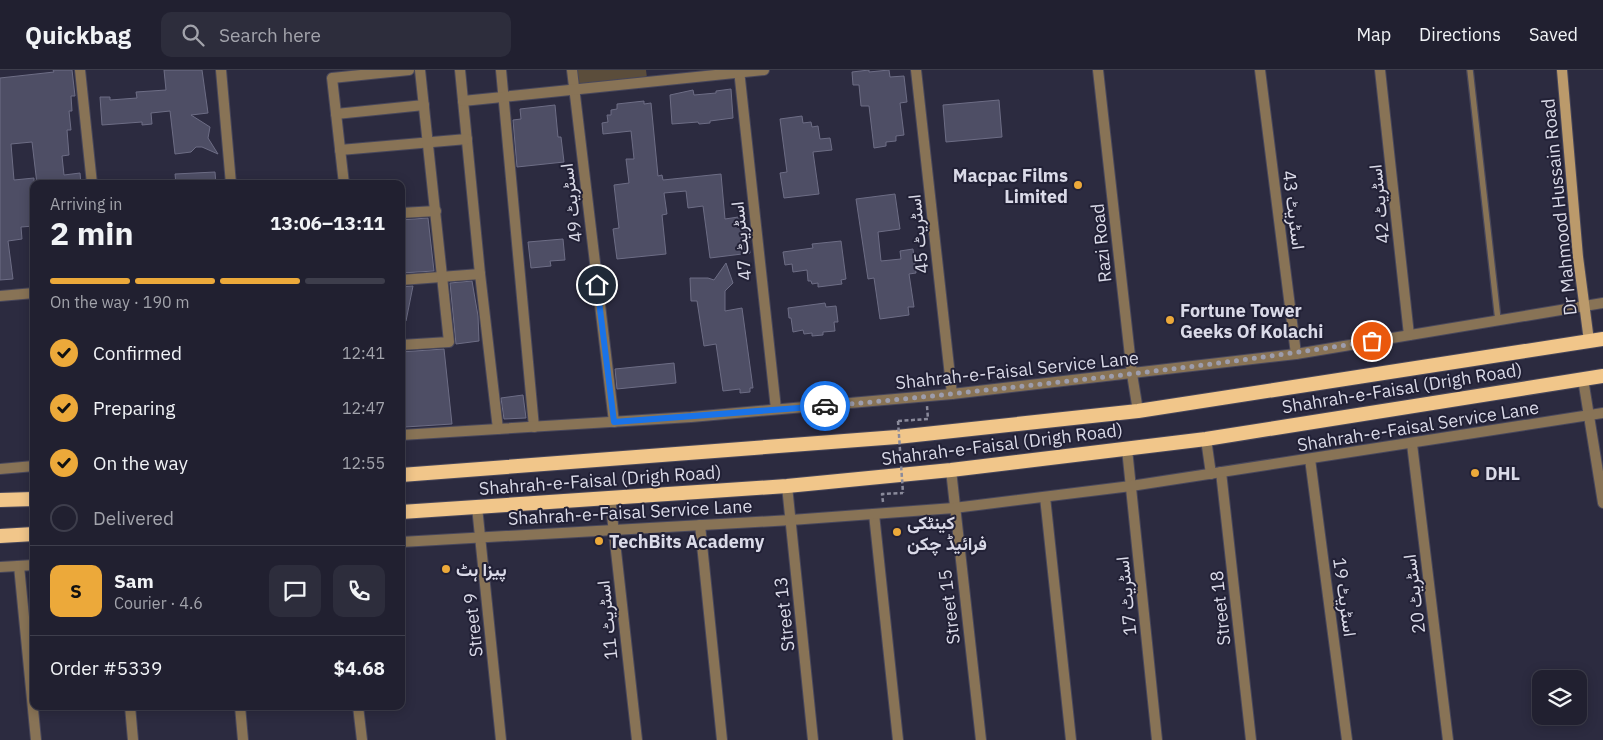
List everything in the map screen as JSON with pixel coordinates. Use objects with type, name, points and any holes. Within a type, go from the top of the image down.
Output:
[{"type":"highway","name":"Shahrah-e-Faisal (Drigh Road)","points":[[405,475],[887,438],[1138,411],[1603,339]]},
{"type":"highway","name":"Shahrah-e-Faisal (Drigh Road)","points":[[405,512],[787,486],[951,470],[1206,439],[1603,376]]},
{"type":"highway","points":[[0,500],[30,499]]},
{"type":"highway","points":[[0,536],[30,534]]},
{"type":"main road","name":"Dr Mahmood Hussain Road","points":[[1562,70],[1578,257],[1589,341]]},
{"type":"street","points":[[80,70],[92,180]]},
{"type":"street","points":[[221,70],[231,180]]},
{"type":"street","points":[[344,180],[332,78],[409,70]]},
{"type":"street","points":[[405,345],[449,342],[420,70]]},
{"type":"street","points":[[460,70],[480,274],[498,429]]},
{"type":"street","points":[[501,70],[534,427]]},
{"type":"street","name":"اسٹریٹ 49","points":[[572,70],[614,422]]},
{"type":"street","points":[[463,102],[740,71],[764,70]]},
{"type":"street","name":"اسٹریٹ 45","points":[[916,70],[952,394]]},
{"type":"street","name":"Razi Road","points":[[1098,70],[1132,374],[1138,411]]},
{"type":"street","name":"اسٹریٹ 43","points":[[1260,70],[1296,354]]},
{"type":"street","name":"اسٹریٹ 42","points":[[1380,70],[1409,335]]},
{"type":"street","name":"اسٹریٹ 47","points":[[740,71],[776,409]]},
{"type":"street","points":[[336,114],[424,105]]},
{"type":"street","points":[[340,150],[467,138]]},
{"type":"street","points":[[405,213],[436,210]]},
{"type":"street","points":[[405,280],[480,274]]},
{"type":"street","points":[[0,296],[30,292]]},
{"type":"street","name":"Shahrah-e-Faisal Service Lane","points":[[405,435],[614,422],[952,394],[1296,354],[1603,303]]},
{"type":"street","points":[[1584,379],[1603,503]]},
{"type":"street","name":"Shahrah-e-Faisal Service Lane","points":[[405,542],[791,520],[954,508],[1131,486],[1603,413]]},
{"type":"street","name":"Street 18","points":[[1206,439],[1216,473],[1251,740]]},
{"type":"street","name":"اسٹریٹ 20","points":[[1412,444],[1448,740]]},
{"type":"street","name":"اسٹریٹ 17","points":[[1127,449],[1157,740]]},
{"type":"street","name":"اسٹریٹ 19","points":[[1310,459],[1347,740]]},
{"type":"street","points":[[0,469],[30,466]]},
{"type":"street","name":"Street 15","points":[[951,470],[981,740]]},
{"type":"street","name":"Street 13","points":[[787,486],[813,740]]},
{"type":"street","name":"اسٹریٹ 11","points":[[610,497],[637,740]]},
{"type":"street","points":[[1045,497],[1071,740]]},
{"type":"street","name":"Street 9","points":[[477,507],[501,740]]},
{"type":"street","points":[[874,514],[898,740]]},
{"type":"street","points":[[700,525],[722,740]]},
{"type":"street","points":[[0,567],[30,565]]},
{"type":"street","points":[[19,566],[30,679]]},
{"type":"street","points":[[33,710],[36,740]]},
{"type":"street","points":[[130,710],[133,740]]},
{"type":"street","points":[[240,710],[243,740]]},
{"type":"street","points":[[358,710],[362,740]]},
{"type":"lane","points":[[1470,70],[1498,320]]},
{"type":"path","points":[[882,494],[903,493],[898,420],[928,419]]},
{"type":"shaded area","points":[[577,70],[646,70],[647,78],[579,85]]},
{"type":"building","points":[[53,70],[72,70],[75,96],[71,96],[72,111],[69,111],[71,130],[67,130],[69,155],[62,156],[64,175],[80,173],[81,180],[37,180],[32,142],[11,144],[14,180],[34,178],[34,180],[30,180],[30,226],[21,227],[22,239],[8,241],[13,279],[0,280],[0,78],[54,72]]},
{"type":"building","points":[[164,70],[202,70],[208,113],[191,115],[210,127],[208,138],[218,154],[202,147],[196,147],[191,152],[175,154],[170,111],[151,113],[152,124],[142,125],[142,122],[102,125],[100,97],[110,97],[110,100],[137,98],[136,92],[166,90]]},
{"type":"building","points":[[869,70],[869,72],[889,70],[890,77],[904,76],[907,102],[900,103],[904,135],[896,136],[896,141],[886,142],[886,146],[874,148],[869,106],[861,106],[859,85],[853,85],[852,72]]},
{"type":"building","points":[[731,89],[733,118],[710,121],[710,123],[672,124],[670,95],[693,90],[694,95],[716,93],[716,91]]},
{"type":"building","points":[[999,100],[1002,137],[946,142],[943,105]]},
{"type":"building","points":[[644,101],[644,104],[651,103],[658,176],[662,175],[663,180],[721,174],[725,219],[745,216],[750,253],[710,258],[703,206],[688,208],[686,191],[664,193],[667,214],[662,215],[666,254],[617,259],[613,229],[619,228],[614,185],[629,183],[626,159],[634,159],[631,131],[603,134],[602,123],[608,122],[607,115],[611,115],[611,110],[617,109],[617,104]]},
{"type":"building","points":[[555,105],[558,137],[561,137],[564,162],[517,167],[513,120],[521,119],[520,109]]},
{"type":"building","points":[[802,116],[803,123],[811,122],[812,127],[818,126],[820,139],[830,138],[832,150],[813,152],[819,194],[784,198],[780,173],[787,172],[780,119]]},
{"type":"building","points":[[215,172],[216,180],[176,180],[175,174]]},
{"type":"building","points":[[895,194],[900,229],[878,232],[881,261],[901,259],[900,251],[913,249],[916,273],[909,274],[914,307],[908,307],[909,315],[880,319],[874,278],[868,279],[856,199]]},
{"type":"building","points":[[428,218],[434,271],[405,273],[405,220]]},
{"type":"building","points":[[563,239],[565,260],[550,261],[551,266],[531,268],[528,242]]},
{"type":"building","points":[[841,241],[846,279],[841,280],[842,284],[818,287],[818,283],[812,284],[811,281],[808,281],[807,270],[793,272],[792,264],[785,265],[783,252],[813,248],[812,244]]},
{"type":"building","points":[[726,263],[733,283],[725,291],[725,311],[742,308],[753,388],[750,388],[750,392],[740,393],[740,389],[723,391],[716,344],[704,346],[697,301],[691,301],[690,278],[714,280]]},
{"type":"building","points":[[472,281],[478,316],[479,341],[456,344],[450,283]]},
{"type":"building","points":[[413,286],[406,321],[405,321],[405,287]]},
{"type":"building","points":[[825,303],[826,307],[836,306],[838,322],[834,322],[835,331],[823,332],[823,335],[812,336],[812,333],[804,334],[803,330],[793,332],[788,308]]},
{"type":"building","points":[[444,349],[452,424],[405,427],[405,352]]},
{"type":"building","points":[[674,363],[676,383],[617,389],[615,369]]},
{"type":"building","points":[[523,395],[526,418],[504,419],[501,398]]},
{"type":"way so far","points":[[825,406],[1132,374],[1296,354],[1372,341]]},
{"type":"place","name":"Macpac Films Limited","points":[[1078,185]]},
{"type":"place","name":"Fortune Tower Geeks Of Kolachi","points":[[1170,320]]},
{"type":"place","name":"DHL","points":[[1475,473]]},
{"type":"place","name":"کینٹکی فرائیڈ چکن","points":[[897,532]]},
{"type":"place","name":"TechBits Academy","points":[[599,541]]},
{"type":"place","name":"پیزا ہٹ","points":[[446,569]]},
{"type":"route","points":[[597,285],[614,422],[825,406]]}]
